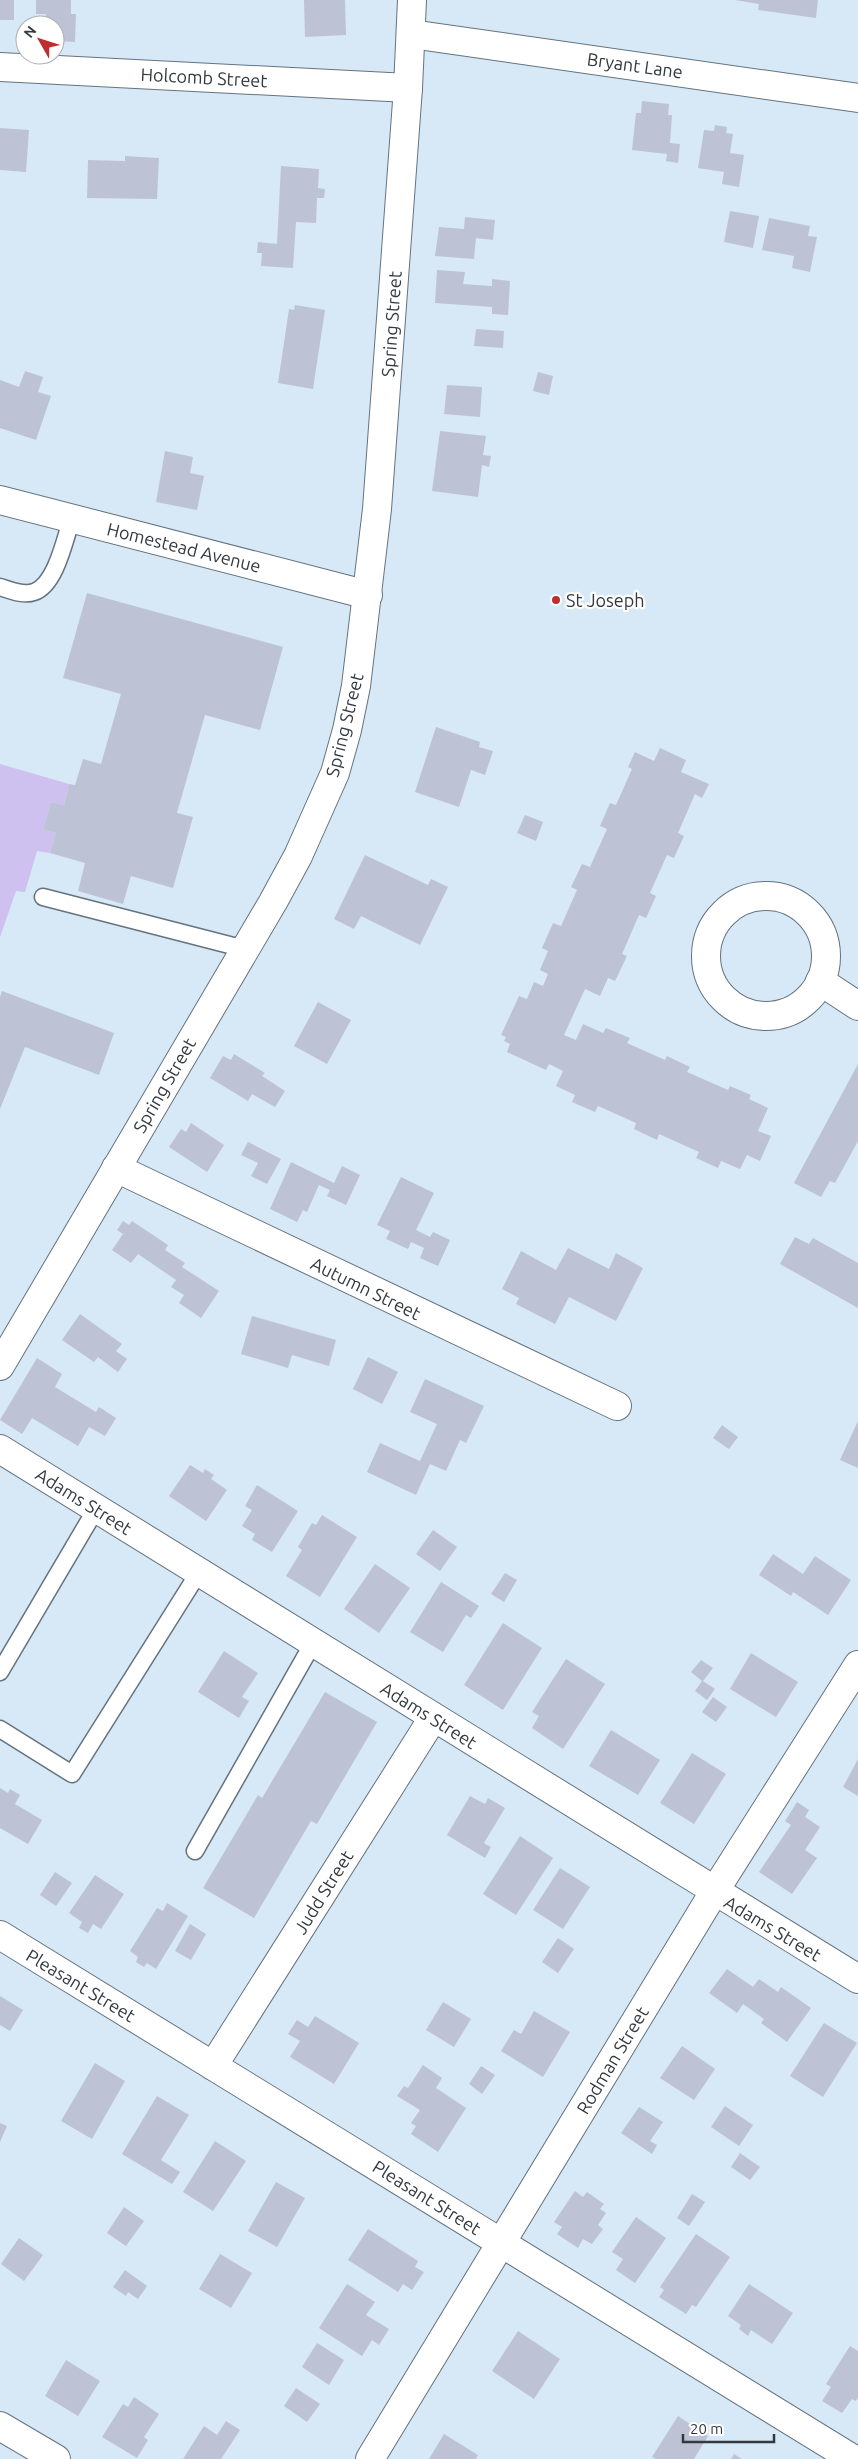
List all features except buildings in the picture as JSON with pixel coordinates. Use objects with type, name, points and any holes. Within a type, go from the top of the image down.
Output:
[{"type":"street","name":"Spring Street","points":[[0,1366],[298,856],[335,773],[356,686],[368,595],[384,429],[408,88],[412,0]]},
{"type":"street","name":"Bryant Lane","points":[[411,34],[858,98]]},
{"type":"street","name":"Holcomb Street","points":[[0,67],[408,88]]},
{"type":"street","name":"Homestead Avenue","points":[[0,500],[368,595]]},
{"type":"street","points":[[766,896],[786,899],[803,909],[816,923],[824,942],[826,962],[820,981],[809,997],[793,1009],[775,1016],[755,1015],[736,1009],[721,996],[710,980],[706,961],[707,941],[715,923],[729,908],[746,899],[766,896]]},
{"type":"street","points":[[820,981],[858,1006]]},
{"type":"street","name":"Autumn Street","points":[[116,1168],[617,1406]]},
{"type":"street","name":"Adams Street","points":[[0,1449],[714,1892],[858,1979]]},
{"type":"street","name":"Rodman Street","points":[[370,2459],[714,1892],[858,1665]]},
{"type":"street","name":"Judd Street","points":[[213,2066],[433,1718]]},
{"type":"street","name":"Pleasant Street","points":[[0,1935],[853,2459]]},
{"type":"street","points":[[0,2426],[56,2459]]},
{"type":"lane","points":[[0,587],[21,593],[35,592],[48,580],[57,563],[72,518]]},
{"type":"lane","points":[[43,897],[245,949]]},
{"type":"lane","points":[[0,1672],[96,1509]]},
{"type":"lane","points":[[0,1729],[72,1774],[199,1572]]},
{"type":"lane","points":[[195,1852],[312,1643]]},
{"type":"shaded area","points":[[0,764],[69,784],[64,805],[51,802],[43,829],[56,833],[50,853],[37,851],[25,892],[16,891],[0,937]]},
{"type":"place","name":"St Joseph","points":[[556,600]]}]
